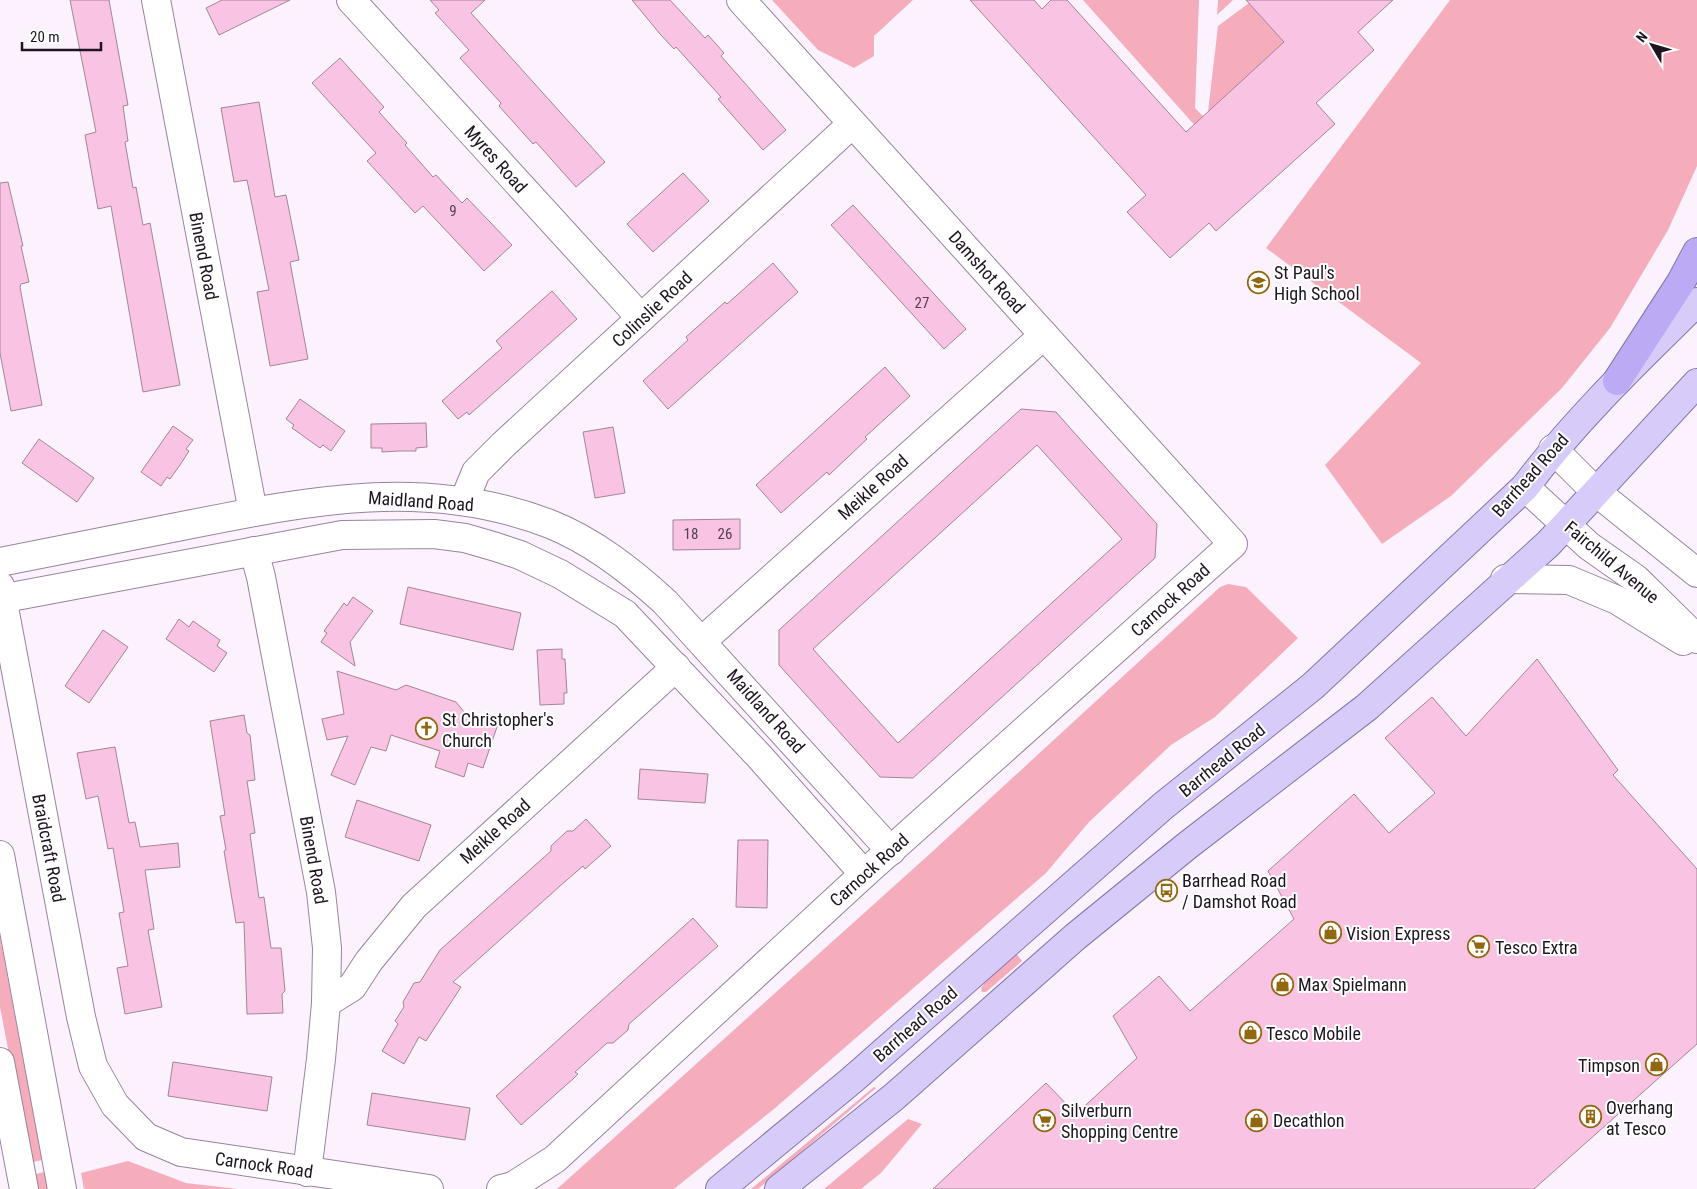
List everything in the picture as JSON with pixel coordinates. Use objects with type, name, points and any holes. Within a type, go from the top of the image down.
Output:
[{"type":"highway","points":[[1616,381],[1681,282],[1697,252]]},
{"type":"main road","name":"Barrhead Road","points":[[720,1189],[852,1080],[1163,806],[1313,686],[1525,487],[1553,449],[1616,381],[1697,302]]},
{"type":"main road","points":[[779,1189],[894,1096],[1075,937],[1188,845],[1367,707],[1505,580],[1548,544],[1595,491],[1697,383]]},
{"type":"street","name":"Binend Road","points":[[156,0],[253,512]]},
{"type":"street","name":"Myres Road","points":[[351,0],[641,318]]},
{"type":"street","name":"Damshot Road","points":[[741,0],[1233,544]]},
{"type":"street","name":"Colinslie Road","points":[[464,501],[476,472],[852,124]]},
{"type":"street","name":"Meikle Road","points":[[702,641],[1044,335]]},
{"type":"street","points":[[1553,449],[1595,491],[1697,573]]},
{"type":"street","name":"Fairchild Avenue","points":[[1525,487],[1594,550],[1636,579],[1697,639]]},
{"type":"street","name":"Maidland Road","points":[[0,562],[253,512],[335,498],[372,496],[464,501],[522,515],[551,525],[581,539],[637,577],[666,602],[786,732],[891,851]]},
{"type":"street","name":"Maidland Road","points":[[1,595],[342,535],[434,534],[466,538],[496,547],[520,555],[560,574],[625,614],[759,756],[864,874]]},
{"type":"street","points":[[560,574],[581,539]]},
{"type":"street","name":"Carnock Road","points":[[501,1189],[513,1186],[555,1159],[864,874],[1233,544]]},
{"type":"street","name":"Binend Road","points":[[254,551],[261,577],[321,892],[327,948],[326,1004],[314,1129],[307,1172]]},
{"type":"street","name":"Fairchild Avenue","points":[[1505,580],[1569,580],[1617,600],[1697,649]]},
{"type":"street","name":"Braidcraft Road","points":[[1,595],[81,1017],[93,1066],[115,1105]]},
{"type":"street","name":"Meikle Road","points":[[326,1004],[352,987],[369,961],[414,906],[676,667]]},
{"type":"street","points":[[759,756],[786,732]]},
{"type":"street","points":[[0,856],[62,1189]]},
{"type":"street","points":[[0,1062],[24,1189]]},
{"type":"street","name":"Carnock Road","points":[[115,1105],[146,1137],[181,1152],[429,1189]]},
{"type":"shaded area","points":[[772,0],[913,0],[874,36],[874,56],[854,68],[818,50]]},
{"type":"shaded area","points":[[1083,0],[1199,0],[1195,108],[1207,120],[1198,129]]},
{"type":"shaded area","points":[[1218,0],[1233,0],[1217,15]]},
{"type":"shaded area","points":[[1450,0],[1697,0],[1697,166],[1668,230],[1610,328],[1562,388],[1451,496],[1382,544],[1325,465],[1421,363],[1266,248]]},
{"type":"shaded area","points":[[1249,3],[1310,70],[1208,112],[1218,26]]},
{"type":"shaded area","points":[[1228,584],[1246,587],[1298,638],[1215,717],[1171,745],[1089,822],[1046,873],[774,1109],[674,1189],[557,1189],[933,851],[1220,587]]},
{"type":"shaded area","points":[[0,937],[42,1160],[30,1163],[0,1007]]},
{"type":"shaded area","points":[[1016,953],[1022,961],[986,992],[982,992],[981,988],[992,973]]},
{"type":"shaded area","points":[[874,1087],[876,1088],[758,1189],[751,1189]]},
{"type":"shaded area","points":[[908,1119],[922,1124],[881,1173],[861,1189],[824,1189]]},
{"type":"shaded area","points":[[128,1161],[186,1183],[238,1189],[84,1189],[81,1173]]},
{"type":"shaded area","points":[[44,1172],[48,1189],[35,1189],[32,1175]]},
{"type":"building","points":[[70,0],[109,0],[128,105],[123,106],[128,141],[125,142],[133,188],[136,187],[143,225],[150,223],[180,385],[143,392],[111,206],[98,209],[85,135],[96,132]]},
{"type":"building","points":[[222,0],[290,0],[219,35],[206,8]]},
{"type":"building","points":[[430,0],[485,0],[471,13],[605,162],[576,187],[536,142],[533,144],[499,106],[501,103],[460,58],[469,50],[435,13],[439,10]]},
{"type":"building","points":[[632,0],[670,0],[705,38],[708,35],[724,53],[721,56],[786,130],[763,150],[718,99],[721,97],[676,47],[674,49],[660,34]]},
{"type":"building","points":[[970,0],[1034,0],[1042,9],[1051,0],[1067,0],[1186,132],[1284,42],[1246,0],[1393,0],[1358,32],[1374,50],[1316,103],[1335,124],[1216,231],[1209,223],[1170,258],[1127,212],[1146,195]]},
{"type":"building","points":[[340,58],[384,107],[379,112],[407,143],[405,145],[433,177],[436,175],[462,203],[467,198],[512,245],[484,271],[423,206],[415,213],[367,161],[376,153],[312,83]]},
{"type":"building","points":[[259,102],[275,197],[286,195],[299,260],[290,262],[308,359],[270,366],[257,292],[269,290],[247,180],[234,182],[221,108]]},
{"type":"building","points":[[683,173],[709,201],[653,252],[627,224]]},
{"type":"building","points":[[8,182],[23,246],[21,246],[29,282],[21,284],[20,287],[42,405],[11,411],[0,353],[0,183]]},
{"type":"building","points":[[853,205],[966,329],[944,349],[831,225]]},
{"type":"building","points":[[773,263],[798,292],[668,409],[643,381],[688,340],[686,337]]},
{"type":"building","points":[[552,291],[577,319],[469,415],[467,412],[458,419],[442,401],[502,348],[496,341]]},
{"type":"building","points":[[885,367],[910,396],[865,437],[867,439],[829,475],[827,472],[781,513],[756,485]]},
{"type":"building","points":[[300,399],[345,431],[331,451],[323,445],[320,448],[292,428],[294,425],[286,419]]},
{"type":"building","points":[[1021,409],[1056,412],[1157,524],[1155,558],[913,778],[880,777],[779,665],[779,630]],"holes":[[[1037,445],[1122,539],[898,743],[813,649]]]},
{"type":"building","points":[[426,423],[427,447],[416,448],[416,451],[382,452],[382,448],[371,448],[371,424]]},
{"type":"building","points":[[173,426],[193,440],[186,449],[189,451],[180,465],[170,479],[167,477],[161,486],[141,472]]},
{"type":"building","points":[[613,427],[625,493],[595,498],[583,432]]},
{"type":"building","points":[[39,439],[94,478],[77,502],[22,463]]},
{"type":"building","points":[[740,519],[740,549],[673,550],[673,520]]},
{"type":"building","points":[[408,587],[521,613],[513,650],[400,624]]},
{"type":"building","points":[[353,597],[373,611],[350,642],[355,666],[321,642],[327,633],[324,631],[344,603],[347,606]]},
{"type":"building","points":[[179,619],[189,627],[193,621],[220,640],[217,646],[227,653],[214,672],[166,639]]},
{"type":"building","points":[[103,630],[128,647],[89,703],[65,686]]},
{"type":"building","points":[[562,649],[562,659],[565,659],[567,693],[564,693],[564,704],[540,705],[537,650]]},
{"type":"building","name":"Tesco Extra","points":[[1537,659],[1618,770],[1613,775],[1697,869],[1697,1044],[1534,1189],[933,1189],[1046,1083],[1076,1114],[1137,1058],[1113,1016],[1159,976],[1190,1011],[1294,919],[1268,871],[1354,794],[1389,833],[1435,793],[1385,738],[1402,723],[1432,697],[1466,736]]},
{"type":"building","name":"St Christopher's Church","points":[[337,671],[396,690],[406,685],[456,702],[465,713],[498,724],[483,768],[468,763],[464,777],[435,767],[440,751],[391,735],[386,751],[371,747],[355,785],[331,775],[348,736],[327,740],[322,719],[344,714]]},
{"type":"building","points":[[244,715],[247,733],[250,735],[255,780],[247,781],[255,833],[250,834],[259,898],[264,897],[271,948],[281,948],[285,991],[282,994],[283,1013],[247,1014],[244,922],[236,923],[224,851],[226,850],[220,816],[225,815],[210,721]]},
{"type":"building","points":[[115,747],[129,823],[135,822],[140,847],[178,843],[180,867],[145,870],[154,929],[148,930],[162,1007],[125,1014],[117,968],[128,966],[119,913],[124,912],[113,848],[108,849],[98,796],[86,799],[77,753]]},
{"type":"building","points":[[640,769],[708,774],[705,803],[638,799]]},
{"type":"building","points":[[357,800],[431,825],[419,861],[345,837]]},
{"type":"building","points":[[586,819],[611,846],[585,869],[583,866],[453,982],[461,987],[426,1041],[419,1037],[404,1064],[382,1051],[398,1024],[395,1021],[404,1007],[403,1002],[414,983],[420,982],[440,950],[551,851],[551,846],[567,831],[573,831]]},
{"type":"building","points":[[738,840],[768,840],[767,908],[736,907]]},
{"type":"building","points":[[693,918],[718,946],[629,1024],[628,1030],[613,1043],[607,1043],[575,1072],[578,1074],[521,1125],[496,1096]]},
{"type":"building","points":[[173,1062],[272,1077],[267,1111],[168,1096]]},
{"type":"building","points":[[372,1093],[470,1108],[465,1140],[367,1125]]},
{"type":"place","name":"St Paul's High School","points":[[1258,282]]},
{"type":"place","name":"St Christopher's Church","points":[[426,729]]},
{"type":"place","name":"Barrhead Road / Damshot Road","points":[[1166,890]]},
{"type":"place","name":"Vision Express","points":[[1330,933]]},
{"type":"place","name":"Tesco Extra","points":[[1479,947]]},
{"type":"place","name":"Max Spielmann","points":[[1282,984]]},
{"type":"place","name":"Tesco Mobile","points":[[1250,1033]]},
{"type":"place","name":"Timpson","points":[[1656,1065]]},
{"type":"place","name":"Overhang at Tesco","points":[[1590,1117]]},
{"type":"place","name":"Silverburn Shopping Centre","points":[[1045,1120]]},
{"type":"place","name":"Decathlon","points":[[1257,1120]]}]
